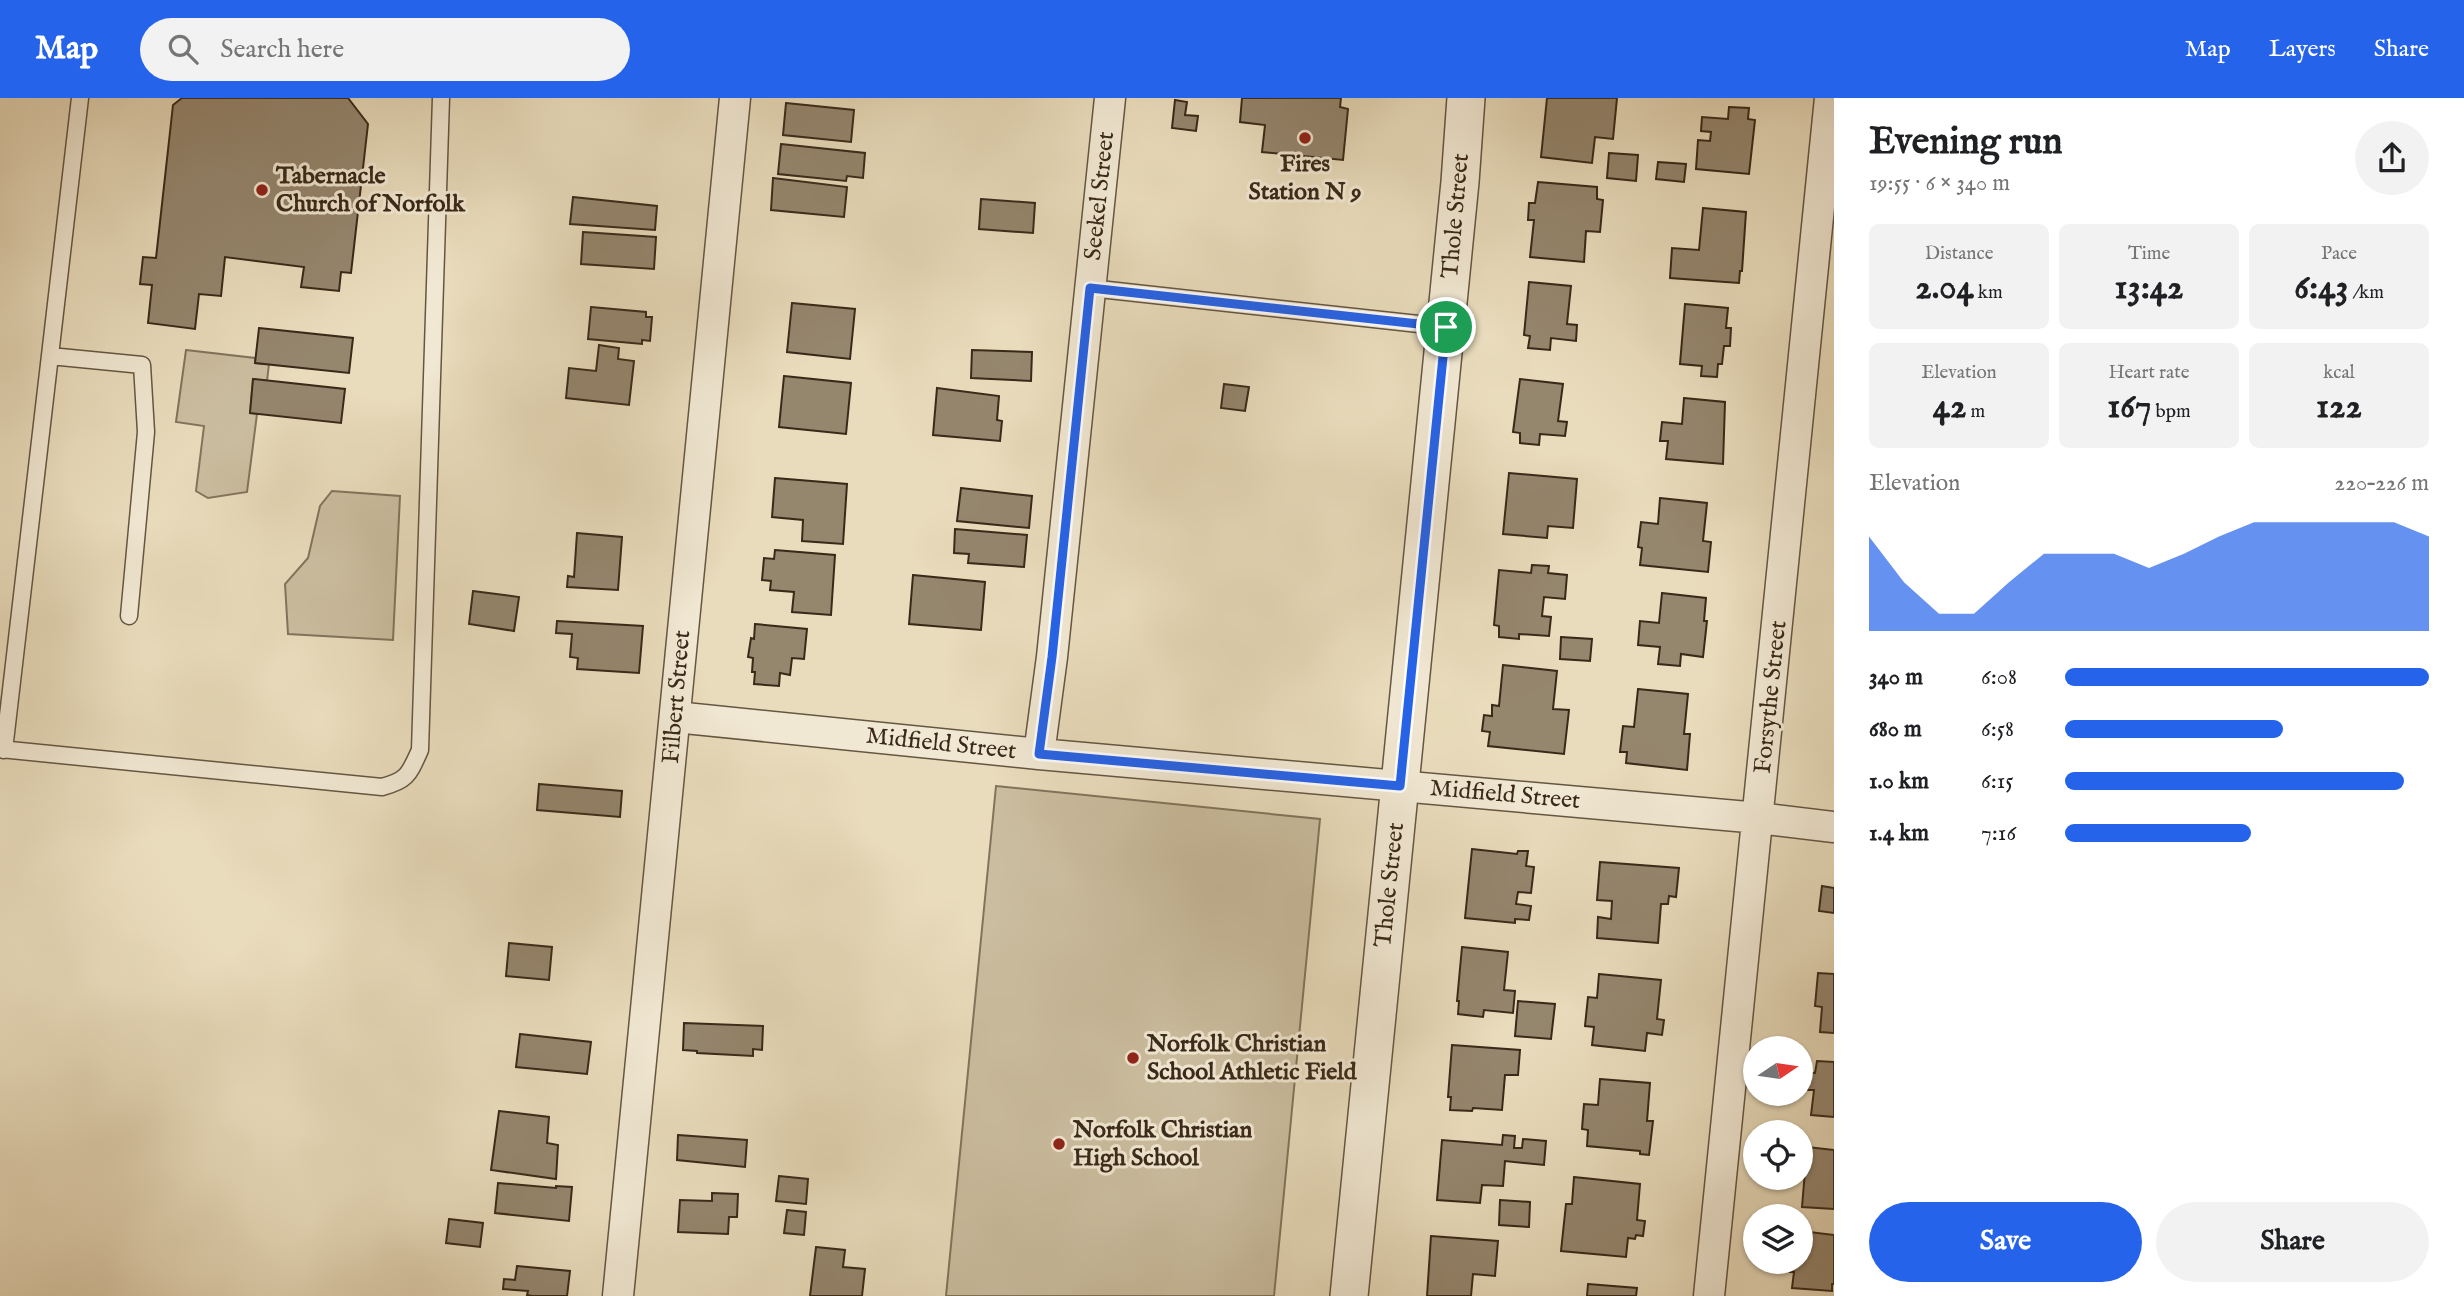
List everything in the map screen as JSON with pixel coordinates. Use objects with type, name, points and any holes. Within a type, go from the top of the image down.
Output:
[{"type":"street","name":"Filbert Street","points":[[618,1296],[735,98]]},
{"type":"street","name":"Seekel Street","points":[[1039,754],[1110,98]]},
{"type":"street","name":"Thole Street","points":[[1349,1296],[1446,327],[1466,98]]},
{"type":"street","name":"Forsythe Street","points":[[1709,1296],[1830,98]]},
{"type":"street","name":"Midfield Street","points":[[675,717],[1039,754],[1759,818],[1834,827]]},
{"type":"lane","points":[[80,98],[2,749],[382,788],[399,783],[410,772],[420,751],[441,98]]},
{"type":"lane","points":[[1090,288],[1446,327]]},
{"type":"lane","points":[[50,356],[142,365],[146,432],[129,616]]},
{"type":"shaded area","points":[[186,350],[255,358],[255,363],[269,364],[267,381],[253,379],[250,413],[257,414],[247,492],[208,498],[196,491],[204,426],[176,422]]},
{"type":"shaded area","points":[[332,491],[400,496],[393,640],[288,634],[285,584],[308,558],[320,506]]},
{"type":"shaded area","name":"Norfolk Christian School Athletic Field","points":[[996,786],[1320,819],[1274,1296],[946,1296]]},
{"type":"building","name":"Tabernacle Church of Norfolk","points":[[182,98],[348,98],[368,124],[351,273],[341,272],[339,291],[301,287],[304,267],[225,257],[221,296],[199,294],[195,329],[148,323],[152,285],[140,284],[143,257],[156,258],[173,105]]},
{"type":"building","name":"Fires Station N 9","points":[[1242,98],[1341,98],[1340,107],[1348,109],[1343,160],[1262,152],[1265,125],[1240,122]]},
{"type":"building","points":[[1547,98],[1617,98],[1613,139],[1595,137],[1592,163],[1541,157]]},
{"type":"building","points":[[1175,100],[1187,102],[1185,115],[1198,116],[1196,131],[1172,128]]},
{"type":"building","points":[[786,103],[854,110],[851,142],[783,135]]},
{"type":"building","points":[[1729,107],[1749,108],[1748,119],[1755,120],[1749,174],[1696,169],[1698,140],[1710,141],[1711,132],[1701,131],[1702,117],[1728,119]]},
{"type":"building","points":[[781,144],[865,153],[863,178],[847,176],[846,181],[778,174]]},
{"type":"building","points":[[1609,153],[1638,155],[1636,181],[1607,178]]},
{"type":"building","points":[[1658,162],[1686,164],[1684,182],[1656,179]]},
{"type":"building","points":[[773,178],[847,187],[844,217],[771,210]]},
{"type":"building","points":[[1538,182],[1597,187],[1597,199],[1603,200],[1600,232],[1586,231],[1584,262],[1530,257],[1534,220],[1528,220],[1529,203],[1535,203]]},
{"type":"building","points":[[573,197],[657,206],[655,230],[570,224]]},
{"type":"building","points":[[981,199],[1035,203],[1033,233],[979,229]]},
{"type":"building","points":[[1703,208],[1746,212],[1739,283],[1670,278],[1672,248],[1699,250]]},
{"type":"building","points":[[583,232],[656,237],[654,269],[581,264]]},
{"type":"building","points":[[1529,282],[1571,286],[1567,324],[1577,325],[1576,341],[1551,338],[1550,350],[1528,348],[1530,336],[1524,335]]},
{"type":"building","points":[[792,303],[855,309],[850,359],[787,352]]},
{"type":"building","points":[[1685,304],[1728,308],[1726,328],[1731,328],[1730,346],[1724,346],[1717,377],[1701,376],[1702,366],[1680,364]]},
{"type":"building","points":[[591,307],[646,312],[646,317],[652,317],[650,341],[642,340],[642,344],[588,339]]},
{"type":"building","points":[[259,328],[353,338],[349,373],[255,363]]},
{"type":"building","points":[[599,345],[619,348],[618,359],[634,361],[629,405],[566,398],[569,368],[596,371]]},
{"type":"building","points":[[972,350],[1032,352],[1031,381],[971,378]]},
{"type":"building","points":[[784,376],[851,383],[846,434],[779,427]]},
{"type":"building","points":[[253,379],[345,389],[341,423],[250,413]]},
{"type":"building","points":[[1520,379],[1563,384],[1558,421],[1567,422],[1565,436],[1540,434],[1539,445],[1520,443],[1520,433],[1513,432]]},
{"type":"building","points":[[1224,384],[1249,387],[1245,411],[1221,408]]},
{"type":"building","points":[[937,388],[999,396],[997,420],[1002,421],[1000,441],[933,435]]},
{"type":"building","points":[[1684,398],[1725,402],[1723,464],[1666,459],[1668,441],[1660,441],[1662,422],[1682,424]]},
{"type":"building","points":[[1509,473],[1577,479],[1573,528],[1548,526],[1547,538],[1503,534]]},
{"type":"building","points":[[775,478],[847,484],[843,544],[802,541],[803,520],[772,517]]},
{"type":"building","points":[[961,488],[1032,496],[1029,528],[957,521]]},
{"type":"building","points":[[1660,498],[1707,503],[1703,541],[1711,542],[1708,572],[1640,565],[1642,548],[1638,547],[1641,522],[1658,524]]},
{"type":"building","points":[[955,529],[1027,535],[1024,567],[968,563],[969,554],[954,553]]},
{"type":"building","points":[[577,533],[622,537],[618,590],[567,587],[568,576],[574,577]]},
{"type":"building","points":[[775,550],[835,555],[831,615],[792,612],[794,592],[770,590],[771,581],[762,580],[764,558],[774,559]]},
{"type":"building","points":[[1532,565],[1549,566],[1548,573],[1567,575],[1565,599],[1544,597],[1542,616],[1551,617],[1549,636],[1519,634],[1519,639],[1499,637],[1499,626],[1494,625],[1499,570],[1531,573]]},
{"type":"building","points":[[913,575],[985,582],[981,630],[909,624]]},
{"type":"building","points":[[473,591],[519,597],[514,631],[469,624]]},
{"type":"building","points":[[1662,593],[1706,598],[1704,621],[1707,621],[1703,657],[1681,654],[1680,666],[1658,664],[1660,647],[1638,645],[1640,621],[1659,623]]},
{"type":"building","points":[[557,621],[643,626],[639,673],[577,669],[578,658],[570,657],[572,634],[556,633]]},
{"type":"building","points":[[755,624],[807,629],[804,659],[792,658],[790,675],[780,673],[779,686],[754,684],[753,658],[748,657],[751,638],[754,639]]},
{"type":"building","points":[[1561,637],[1592,639],[1590,661],[1560,659]]},
{"type":"building","points":[[1503,665],[1557,671],[1553,709],[1569,710],[1564,754],[1488,746],[1490,732],[1482,731],[1484,715],[1492,716],[1492,705],[1499,706]]},
{"type":"building","points":[[1638,689],[1688,694],[1684,734],[1690,734],[1687,770],[1626,763],[1627,752],[1620,752],[1623,726],[1634,727]]},
{"type":"building","points":[[539,784],[622,791],[620,817],[537,810]]},
{"type":"building","points":[[1472,849],[1517,854],[1518,851],[1528,851],[1526,866],[1534,867],[1531,893],[1518,892],[1516,904],[1531,906],[1529,920],[1515,919],[1515,923],[1465,918]]},
{"type":"building","points":[[1600,862],[1679,868],[1676,897],[1669,896],[1668,904],[1661,904],[1658,943],[1597,938],[1598,917],[1611,919],[1612,901],[1597,900]]},
{"type":"building","points":[[1822,886],[1834,888],[1834,913],[1819,911]]},
{"type":"building","points":[[509,943],[552,947],[549,980],[506,976]]},
{"type":"building","points":[[1462,947],[1508,952],[1504,990],[1515,991],[1513,1013],[1484,1010],[1483,1017],[1458,1014]]},
{"type":"building","points":[[1818,973],[1834,974],[1834,1033],[1820,1032],[1822,1007],[1815,1006]]},
{"type":"building","points":[[1599,974],[1661,980],[1657,1019],[1664,1020],[1662,1035],[1647,1033],[1645,1051],[1592,1045],[1594,1027],[1585,1026],[1588,997],[1597,998]]},
{"type":"building","points":[[1518,1001],[1555,1004],[1551,1039],[1515,1036]]},
{"type":"building","points":[[684,1023],[763,1026],[762,1050],[753,1049],[753,1056],[683,1050]]},
{"type":"building","points":[[520,1034],[591,1042],[587,1074],[516,1067]]},
{"type":"building","points":[[1452,1045],[1520,1050],[1518,1075],[1505,1075],[1502,1110],[1450,1110],[1451,1097],[1448,1097]]},
{"type":"building","points":[[1817,1061],[1834,1062],[1834,1117],[1811,1115]]},
{"type":"building","points":[[1600,1079],[1650,1083],[1647,1121],[1653,1121],[1649,1155],[1640,1154],[1640,1151],[1587,1146],[1588,1130],[1582,1129],[1584,1104],[1598,1105]]},
{"type":"building","points":[[499,1111],[549,1117],[547,1143],[558,1145],[556,1179],[491,1170]]},
{"type":"building","points":[[678,1135],[747,1140],[745,1167],[677,1160]]},
{"type":"building","points":[[1503,1135],[1515,1136],[1514,1148],[1522,1148],[1523,1139],[1546,1141],[1544,1165],[1505,1161],[1503,1186],[1482,1185],[1480,1203],[1437,1200],[1442,1140],[1502,1145]]},
{"type":"building","points":[[1813,1148],[1834,1150],[1834,1209],[1802,1204],[1803,1190],[1813,1190]]},
{"type":"building","points":[[779,1176],[808,1179],[806,1204],[776,1201]]},
{"type":"building","points":[[1574,1177],[1640,1184],[1637,1220],[1645,1221],[1643,1236],[1628,1238],[1626,1257],[1561,1251],[1566,1204],[1572,1204]]},
{"type":"building","points":[[498,1183],[572,1187],[569,1221],[495,1213]]},
{"type":"building","points":[[712,1193],[738,1194],[737,1217],[729,1217],[728,1234],[678,1232],[680,1200],[712,1201]]},
{"type":"building","points":[[1500,1200],[1530,1202],[1529,1227],[1499,1225]]},
{"type":"building","points":[[787,1210],[806,1212],[804,1235],[784,1233]]},
{"type":"building","points":[[449,1219],[483,1223],[480,1247],[446,1243]]},
{"type":"building","points":[[1813,1232],[1834,1235],[1832,1291],[1792,1288],[1794,1274],[1813,1274]]},
{"type":"building","points":[[1431,1236],[1498,1241],[1495,1276],[1473,1274],[1471,1296],[1427,1296]]},
{"type":"building","points":[[816,1247],[845,1250],[843,1267],[865,1269],[862,1296],[810,1296]]},
{"type":"building","points":[[517,1266],[570,1271],[567,1296],[532,1296],[527,1295],[528,1291],[503,1289],[504,1279],[515,1280]]},
{"type":"building","points":[[1588,1284],[1637,1288],[1636,1296],[1587,1296]]},
{"type":"place","name":"Fires Station N 9","points":[[1305,138]]},
{"type":"place","name":"Tabernacle Church of Norfolk","points":[[262,190]]},
{"type":"place","name":"Norfolk Christian School Athletic Field","points":[[1133,1058]]},
{"type":"place","name":"Norfolk Christian High School","points":[[1059,1144]]},
{"type":"route","points":[[1090,288],[1446,327],[1400,786],[1039,754],[1052,657],[1090,288]]}]
